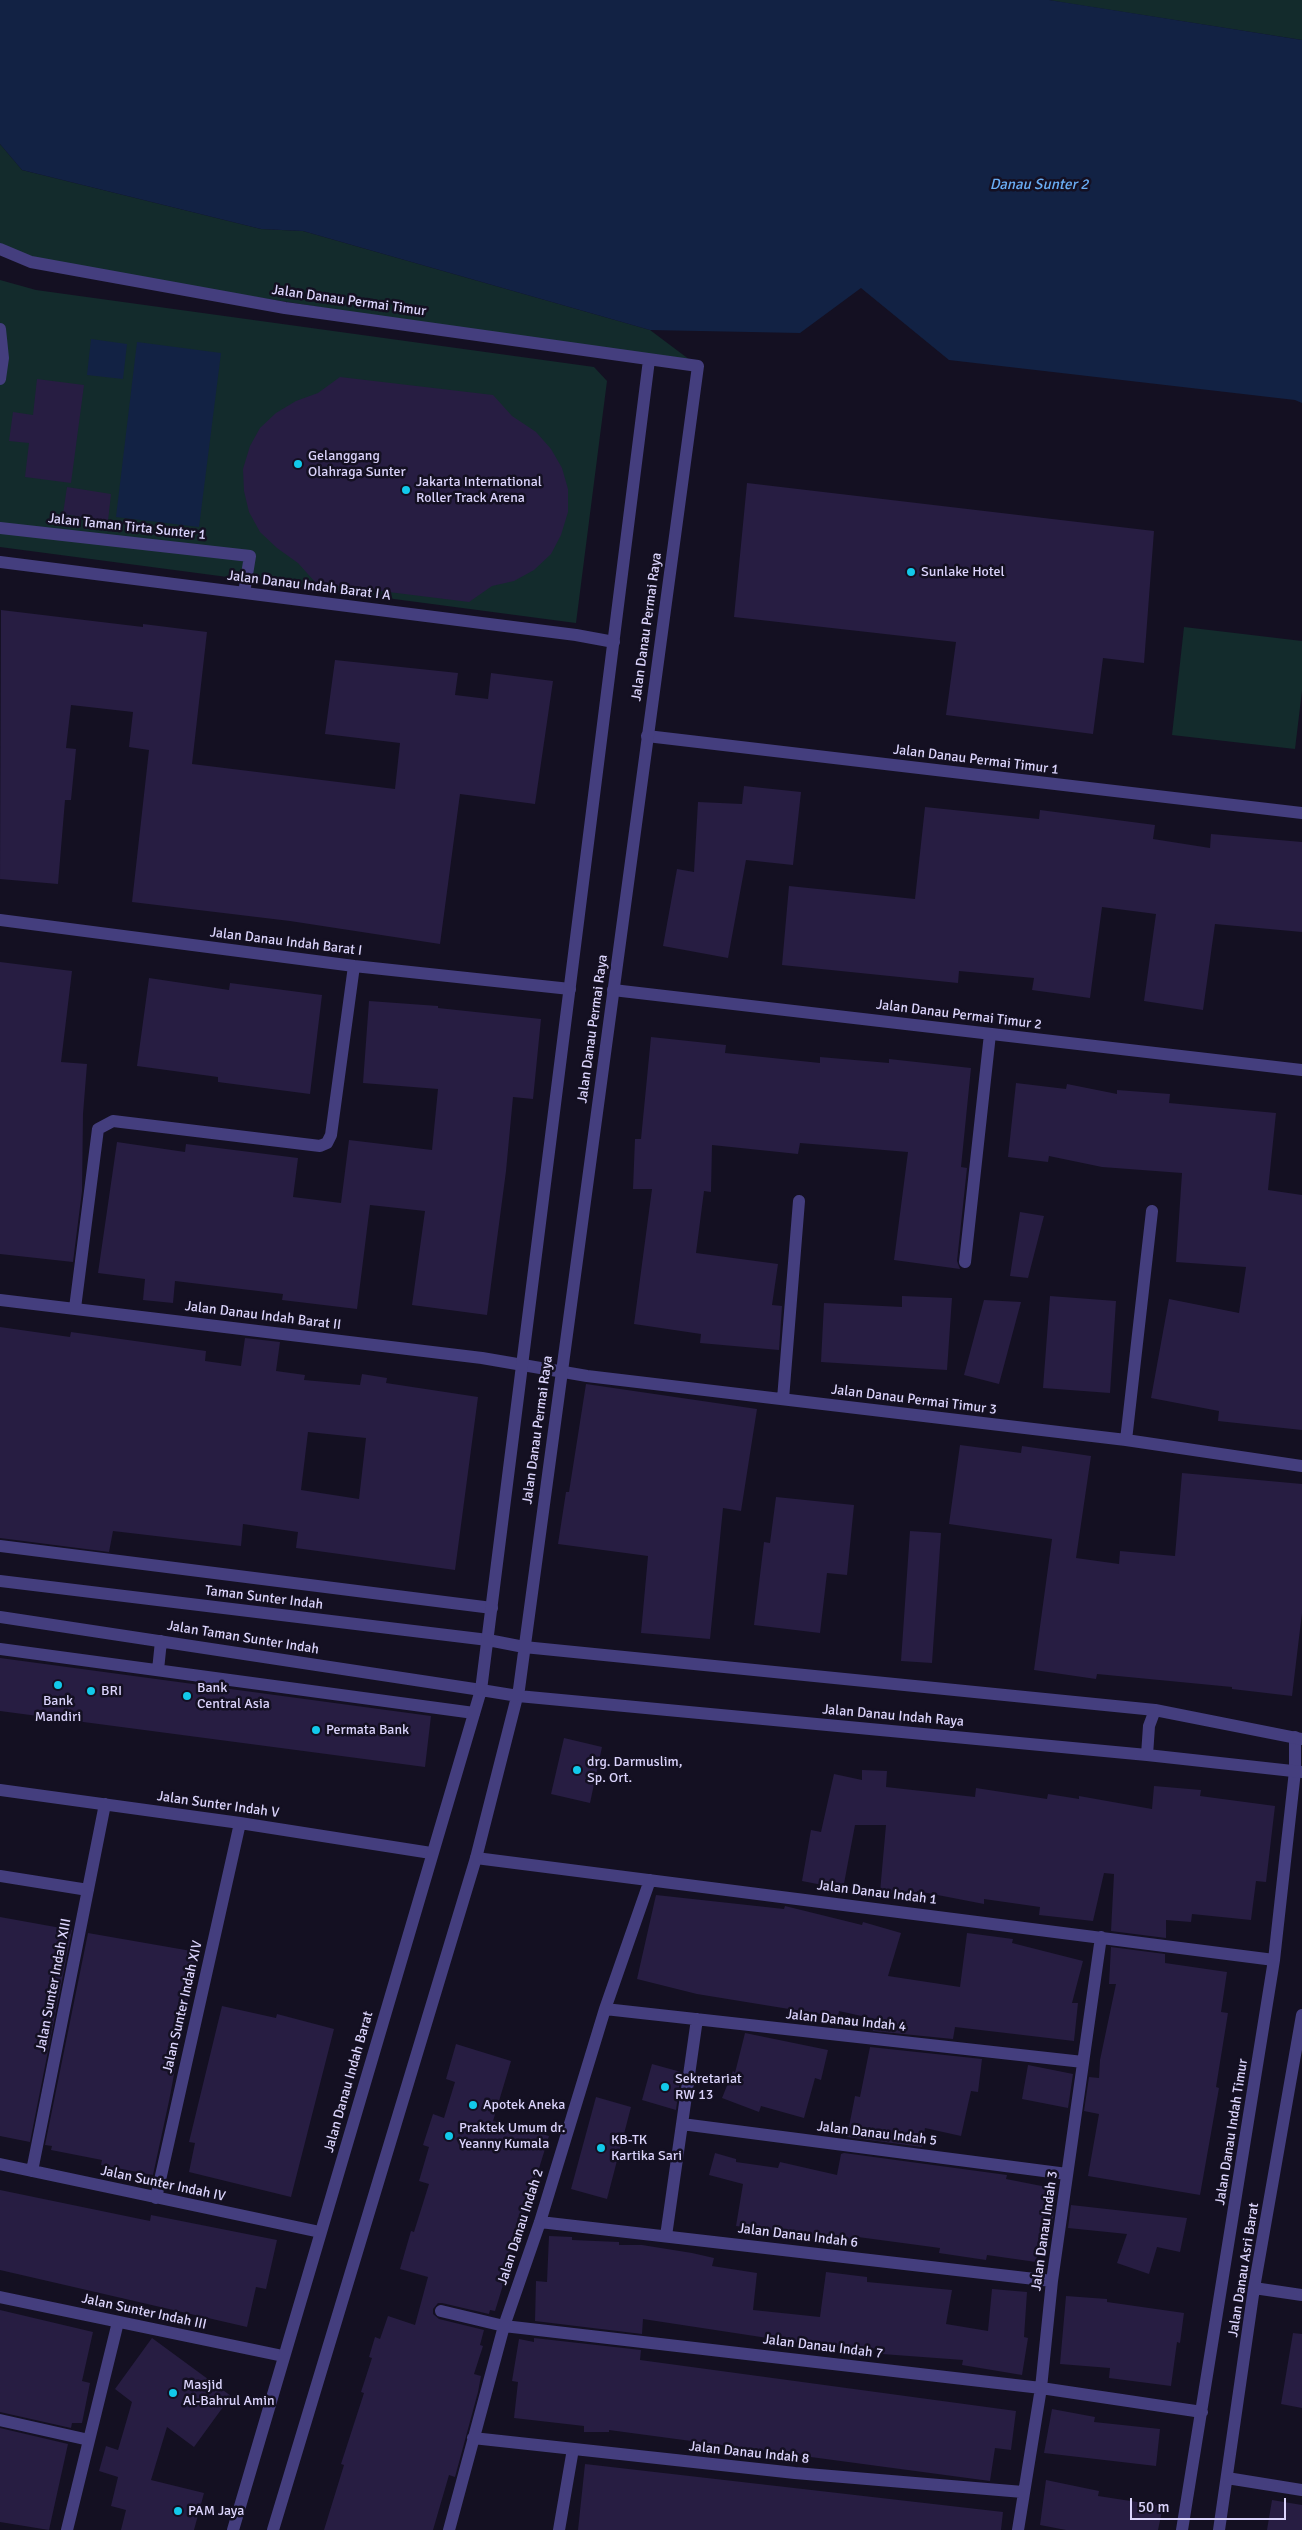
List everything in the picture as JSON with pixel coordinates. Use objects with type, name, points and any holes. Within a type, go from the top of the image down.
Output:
[{"type":"street","name":"Jalan Danau Permai Timur","points":[[0,249],[31,262],[285,308],[698,366]]},
{"type":"street","points":[[0,329],[3,358],[0,379]]},
{"type":"street","name":"Jalan Danau Permai Raya","points":[[487,1645],[524,1365],[649,360]]},
{"type":"street","name":"Jalan Danau Permai Raya","points":[[518,1693],[560,1371],[698,366]]},
{"type":"street","name":"Jalan Taman Tirta Sunter 1","points":[[0,528],[250,556],[244,593]]},
{"type":"street","name":"Jalan Danau Indah Barat I A","points":[[0,562],[576,635],[614,642]]},
{"type":"street","name":"Jalan Danau Permai Timur 1","points":[[647,736],[1302,813]]},
{"type":"street","name":"Jalan Danau Indah Barat I","points":[[0,920],[354,966],[570,989]]},
{"type":"street","points":[[74,1308],[98,1129],[113,1121],[320,1146],[327,1142],[331,1135],[354,966]]},
{"type":"street","name":"Jalan Danau Permai Timur 2","points":[[613,990],[1302,1070]]},
{"type":"street","points":[[965,1262],[990,1034]]},
{"type":"street","points":[[783,1399],[799,1201]]},
{"type":"street","points":[[1126,1440],[1152,1211]]},
{"type":"street","name":"Jalan Danau Indah Barat II","points":[[0,1300],[524,1365]]},
{"type":"street","name":"Jalan Danau Permai Timur 3","points":[[524,1365],[783,1399],[1126,1440],[1302,1466]]},
{"type":"street","points":[[0,1546],[492,1608]]},
{"type":"street","name":"Taman Sunter Indah","points":[[0,1581],[523,1651]]},
{"type":"street","name":"Jalan Taman Sunter Indah","points":[[0,1617],[482,1687]]},
{"type":"street","points":[[158,1670],[161,1641]]},
{"type":"street","name":"Jalan Danau Indah Barat","points":[[233,2530],[431,1853],[482,1687],[487,1645]]},
{"type":"street","points":[[0,1649],[474,1713]]},
{"type":"street","points":[[523,1651],[1155,1710],[1299,1738]]},
{"type":"street","name":"Jalan Danau Indah Raya","points":[[482,1687],[518,1693],[1298,1771]]},
{"type":"street","points":[[273,2530],[476,1858],[518,1693]]},
{"type":"street","points":[[1148,1755],[1149,1726],[1155,1710]]},
{"type":"street","name":"Jalan Danau Indah Timur","points":[[1182,2530],[1274,1960],[1298,1771],[1299,1738]]},
{"type":"street","name":"Jalan Sunter Indah V","points":[[0,1790],[240,1823],[431,1853]]},
{"type":"street","name":"Jalan Sunter Indah XIII","points":[[32,2171],[105,1804]]},
{"type":"street","name":"Jalan Sunter Indah XIV","points":[[156,2198],[240,1823]]},
{"type":"street","name":"Jalan Danau Indah 1","points":[[476,1858],[1274,1960]]},
{"type":"street","points":[[0,1876],[88,1890]]},
{"type":"street","name":"Jalan Danau Indah 2","points":[[448,2530],[504,2326],[540,2222],[605,2009],[650,1880]]},
{"type":"street","name":"Jalan Danau Indah 3","points":[[1018,2530],[1041,2388],[1052,2281],[1101,1937]]},
{"type":"street","name":"Jalan Danau Indah 4","points":[[605,2009],[1083,2062]]},
{"type":"street","name":"Jalan Danau Asri Barat","points":[[1219,2530],[1254,2288],[1302,2015]]},
{"type":"street","points":[[666,2236],[697,2019]]},
{"type":"street","name":"Jalan Danau Indah 5","points":[[682,2124],[1068,2174]]},
{"type":"street","name":"Jalan Sunter Indah IV","points":[[0,2164],[320,2232]]},
{"type":"street","name":"Jalan Danau Indah 6","points":[[540,2222],[1052,2281]]},
{"type":"street","points":[[1254,2288],[1302,2295]]},
{"type":"street","name":"Jalan Sunter Indah III","points":[[0,2297],[283,2356]]},
{"type":"street","name":"Jalan Danau Indah 7","points":[[441,2312],[504,2326],[1041,2388],[1202,2412]]},
{"type":"street","points":[[67,2530],[118,2322]]},
{"type":"street","points":[[0,2420],[89,2440]]},
{"type":"street","name":"Jalan Danau Indah 8","points":[[473,2438],[834,2476],[1023,2492]]},
{"type":"street","points":[[559,2530],[573,2449]]},
{"type":"street","points":[[1227,2478],[1302,2490]]},
{"type":"green space","points":[[1049,0],[1302,0],[1302,40],[1066,3]]},
{"type":"green space","points":[[0,144],[22,170],[261,229],[303,231],[650,330],[698,366],[31,262],[0,249]]},
{"type":"green space","name":"Gelanggang Olahraga Sunter","points":[[0,280],[36,290],[594,367],[607,381],[576,623],[0,547]]},
{"type":"green space","points":[[1184,627],[1302,641],[1302,691],[1295,749],[1172,735]]},
{"type":"water","name":"Danau Sunter 2","points":[[0,0],[1049,0],[1302,40],[1302,403],[1295,400],[949,360],[861,288],[800,333],[650,330],[303,231],[261,229],[22,170],[0,144]]},
{"type":"water","points":[[91,339],[127,344],[123,379],[87,375]]},
{"type":"water","points":[[137,342],[221,353],[199,527],[116,517]]},
{"type":"building","name":"Jakarta International Roller Track Arena","points":[[340,377],[493,395],[512,416],[536,432],[551,449],[562,468],[568,489],[568,512],[561,535],[551,554],[534,570],[514,581],[492,586],[469,602],[316,583],[298,563],[277,548],[260,532],[249,512],[244,491],[243,469],[250,446],[260,428],[276,413],[296,401],[318,393]]},
{"type":"building","points":[[37,379],[84,385],[71,483],[25,477],[29,443],[9,441],[13,412],[33,415]]},
{"type":"building","points":[[747,483],[1154,531],[1144,663],[1103,658],[1093,734],[946,715],[956,642],[734,617]]},
{"type":"building","points":[[67,487],[111,494],[108,521],[63,514]]},
{"type":"building","points":[[1,610],[143,627],[143,624],[207,632],[192,764],[395,789],[400,743],[325,734],[335,660],[458,673],[455,695],[488,699],[491,673],[553,681],[535,804],[460,794],[440,944],[290,921],[132,902],[149,750],[129,747],[133,712],[71,705],[66,748],[76,749],[71,800],[65,800],[58,884],[0,879]]},
{"type":"building","points":[[744,786],[801,792],[793,865],[746,860],[728,958],[663,946],[677,869],[694,872],[698,802],[742,804]]},
{"type":"building","points":[[925,807],[1039,819],[1040,810],[1155,825],[1153,839],[1210,848],[1211,834],[1302,842],[1302,932],[1215,924],[1203,1010],[1144,1001],[1156,914],[1102,907],[1090,998],[1032,990],[1034,978],[959,971],[958,983],[782,965],[789,886],[915,899]]},
{"type":"building","points":[[0,962],[72,971],[61,1062],[87,1064],[83,1114],[82,1191],[73,1262],[0,1254]]},
{"type":"building","points":[[149,978],[229,990],[230,983],[322,995],[310,1094],[218,1082],[218,1077],[137,1066]]},
{"type":"building","points":[[369,1001],[438,1006],[438,1008],[541,1019],[533,1099],[513,1097],[506,1171],[487,1315],[412,1305],[425,1211],[370,1205],[357,1309],[282,1300],[283,1294],[175,1281],[173,1303],[143,1300],[145,1279],[98,1273],[117,1142],[185,1152],[186,1144],[298,1158],[293,1197],[341,1203],[349,1140],[432,1150],[438,1089],[363,1083]]},
{"type":"building","points":[[651,1037],[726,1045],[725,1053],[820,1063],[820,1057],[889,1063],[889,1059],[971,1068],[961,1167],[967,1168],[957,1261],[960,1269],[894,1260],[908,1152],[800,1143],[798,1154],[712,1145],[711,1192],[704,1191],[696,1253],[778,1264],[772,1305],[782,1306],[779,1350],[700,1343],[701,1334],[634,1324],[652,1189],[633,1189],[635,1139],[641,1139]]},
{"type":"building","points":[[1016,1083],[1066,1089],[1067,1084],[1117,1094],[1117,1090],[1170,1094],[1169,1103],[1276,1113],[1268,1190],[1302,1195],[1302,1430],[1218,1421],[1219,1411],[1151,1398],[1169,1299],[1239,1313],[1246,1267],[1176,1262],[1182,1173],[1102,1167],[1049,1156],[1048,1162],[1008,1157]]},
{"type":"building","points":[[1020,1212],[1044,1216],[1028,1278],[1010,1276]]},
{"type":"building","points":[[902,1296],[952,1298],[947,1370],[821,1362],[824,1303],[902,1307]]},
{"type":"building","points":[[1050,1296],[1116,1301],[1110,1393],[1043,1388]]},
{"type":"building","points":[[984,1300],[1021,1302],[999,1384],[964,1375]]},
{"type":"building","points":[[0,1327],[70,1337],[71,1332],[206,1351],[205,1361],[241,1366],[245,1338],[280,1342],[276,1371],[305,1375],[304,1380],[360,1385],[362,1374],[387,1378],[386,1383],[478,1397],[455,1570],[296,1548],[298,1532],[243,1524],[241,1546],[113,1531],[109,1552],[0,1538]],"holes":[[[308,1432],[366,1438],[359,1499],[301,1490]]]},
{"type":"building","points":[[586,1384],[757,1409],[741,1511],[723,1508],[710,1639],[641,1633],[648,1556],[558,1544],[566,1492],[569,1492]]},
{"type":"building","points":[[960,1445],[1021,1453],[1022,1446],[1091,1456],[1076,1558],[1119,1564],[1120,1551],[1175,1556],[1182,1473],[1302,1484],[1302,1613],[1292,1696],[1232,1689],[1232,1687],[1097,1674],[1096,1679],[1034,1670],[1052,1539],[949,1524]]},
{"type":"building","points":[[776,1497],[854,1505],[847,1575],[827,1573],[820,1633],[754,1625],[764,1542],[770,1543]]},
{"type":"building","points":[[910,1531],[941,1533],[932,1663],[901,1661]]},
{"type":"building","points":[[0,1658],[431,1716],[425,1767],[0,1711]]},
{"type":"building","name":"drg. Darmuslim, Sp. Ort.","points":[[564,1738],[602,1747],[590,1803],[551,1794]]},
{"type":"building","points":[[862,1770],[887,1771],[886,1787],[975,1797],[976,1788],[1047,1799],[1048,1794],[1079,1799],[1079,1796],[1152,1809],[1154,1786],[1201,1790],[1200,1796],[1275,1806],[1266,1882],[1256,1881],[1251,1920],[1192,1914],[1191,1922],[1166,1920],[1166,1938],[1111,1931],[1114,1874],[1104,1873],[1093,1921],[1039,1915],[1040,1907],[984,1899],[984,1904],[917,1891],[917,1896],[880,1892],[886,1825],[855,1825],[843,1889],[802,1881],[811,1830],[821,1832],[834,1774],[862,1780]]},
{"type":"building","points":[[656,1895],[784,1909],[785,1906],[862,1925],[863,1922],[901,1933],[888,1976],[960,1987],[967,1933],[1013,1939],[1012,1943],[1083,1961],[1072,2003],[1078,2003],[1074,2041],[955,2027],[953,2039],[873,2031],[875,2019],[839,2011],[838,2017],[697,1994],[637,1979]]},
{"type":"building","points":[[0,1917],[72,1930],[30,2142],[0,2136]]},
{"type":"building","points":[[88,1933],[197,1952],[153,2175],[101,2165],[102,2160],[51,2150],[52,2146],[45,2145]]},
{"type":"building","points":[[1111,1947],[1165,1954],[1165,1963],[1227,1972],[1221,2012],[1228,2013],[1216,2087],[1219,2088],[1200,2195],[1088,2176],[1099,2114],[1084,2111],[1089,2077],[1099,2078],[1100,2060],[1116,1984],[1109,1984]]},
{"type":"building","points":[[222,2006],[276,2018],[277,2014],[334,2029],[291,2197],[189,2172],[195,2143],[189,2142]]},
{"type":"building","points":[[745,2033],[828,2050],[821,2080],[815,2078],[804,2118],[761,2106],[759,2112],[722,2098],[733,2071],[735,2073]]},
{"type":"building","points":[[456,2044],[511,2061],[493,2121],[549,2136],[495,2311],[490,2310],[489,2314],[442,2303],[438,2303],[433,2309],[433,2314],[439,2319],[484,2330],[480,2345],[483,2346],[474,2374],[481,2376],[478,2392],[455,2477],[449,2475],[433,2530],[324,2530],[344,2465],[341,2464],[364,2393],[361,2392],[372,2358],[369,2357],[375,2337],[380,2339],[388,2316],[415,2325],[428,2277],[400,2269],[411,2231],[414,2232],[429,2184],[419,2181],[429,2147],[423,2145],[433,2114],[444,2118],[455,2082],[446,2079]]},
{"type":"building","points":[[870,2047],[982,2059],[978,2092],[971,2091],[961,2136],[925,2128],[922,2147],[847,2137],[855,2096],[860,2097]]},
{"type":"building","name":"Sekretariat RW 13","points":[[652,2064],[681,2072],[676,2110],[642,2100]]},
{"type":"building","points":[[1028,2065],[1073,2074],[1068,2108],[1022,2099]]},
{"type":"building","name":"KB-TK Kartika Sari","points":[[596,2097],[631,2107],[607,2199],[571,2189]]},
{"type":"building","points":[[715,2153],[736,2159],[736,2162],[778,2168],[780,2162],[837,2175],[841,2154],[844,2153],[1007,2175],[1006,2179],[1057,2189],[1052,2226],[1047,2225],[1045,2241],[1039,2241],[1036,2262],[987,2255],[986,2260],[939,2253],[940,2248],[858,2237],[856,2244],[774,2234],[775,2231],[736,2226],[743,2184],[709,2175]]},
{"type":"building","points":[[0,2190],[150,2221],[151,2215],[277,2240],[266,2289],[256,2287],[247,2327],[0,2270]]},
{"type":"building","points":[[1071,2205],[1187,2218],[1180,2252],[1157,2247],[1149,2274],[1117,2263],[1127,2234],[1068,2228]]},
{"type":"building","points":[[549,2236],[572,2237],[572,2240],[619,2242],[619,2245],[642,2245],[692,2253],[714,2258],[712,2266],[757,2273],[753,2310],[820,2317],[826,2272],[867,2277],[867,2282],[952,2290],[946,2324],[988,2331],[992,2289],[1027,2292],[1024,2337],[1028,2338],[1022,2375],[962,2365],[963,2360],[882,2354],[883,2349],[820,2346],[643,2319],[642,2334],[535,2321],[536,2281],[547,2282]]},
{"type":"building","points":[[1066,2296],[1107,2299],[1107,2302],[1184,2313],[1180,2343],[1177,2342],[1171,2386],[1109,2378],[1110,2368],[1060,2364]]},
{"type":"building","points":[[0,2310],[93,2332],[82,2381],[90,2383],[82,2423],[72,2423],[71,2428],[0,2412]]},
{"type":"building","points":[[1293,2333],[1302,2334],[1302,2408],[1281,2404]]},
{"type":"building","points":[[152,2338],[231,2396],[194,2447],[167,2427],[151,2480],[204,2493],[194,2530],[121,2530],[126,2510],[111,2506],[118,2477],[99,2471],[106,2446],[118,2450],[132,2402],[115,2389]]},
{"type":"building","points":[[534,2338],[641,2350],[640,2360],[1016,2411],[1011,2450],[995,2448],[990,2481],[609,2430],[609,2432],[584,2432],[584,2426],[514,2418],[518,2382],[512,2381],[519,2339],[534,2342]]},
{"type":"building","points":[[1052,2409],[1095,2417],[1094,2422],[1160,2429],[1156,2466],[1044,2453]]},
{"type":"building","points":[[0,2428],[68,2444],[49,2530],[0,2522]]},
{"type":"building","points":[[585,2464],[1003,2512],[1001,2530],[578,2530]]},
{"type":"building","points":[[1046,2480],[1099,2491],[1098,2496],[1163,2506],[1158,2530],[1066,2530],[1040,2525]]},
{"type":"building","points":[[1272,2500],[1302,2505],[1302,2530],[1267,2530]]},
{"type":"place","name":"Gelanggang Olahraga Sunter","points":[[298,464]]},
{"type":"place","name":"Jakarta International Roller Track Arena","points":[[406,490]]},
{"type":"place","name":"Sunlake Hotel","points":[[911,572]]},
{"type":"place","name":"Bank Mandiri","points":[[58,1685]]},
{"type":"place","name":"BRI","points":[[91,1691]]},
{"type":"place","name":"Bank Central Asia","points":[[187,1696]]},
{"type":"place","name":"Permata Bank","points":[[316,1730]]},
{"type":"place","name":"drg. Darmuslim, Sp. Ort.","points":[[577,1770]]},
{"type":"place","name":"Sekretariat RW 13","points":[[665,2087]]},
{"type":"place","name":"Apotek Aneka","points":[[473,2105]]},
{"type":"place","name":"Praktek Umum dr. Yeanny Kumala","points":[[449,2136]]},
{"type":"place","name":"KB-TK Kartika Sari","points":[[601,2148]]},
{"type":"place","name":"Masjid Al-Bahrul Amin","points":[[173,2393]]},
{"type":"place","name":"PAM Jaya","points":[[178,2511]]}]
